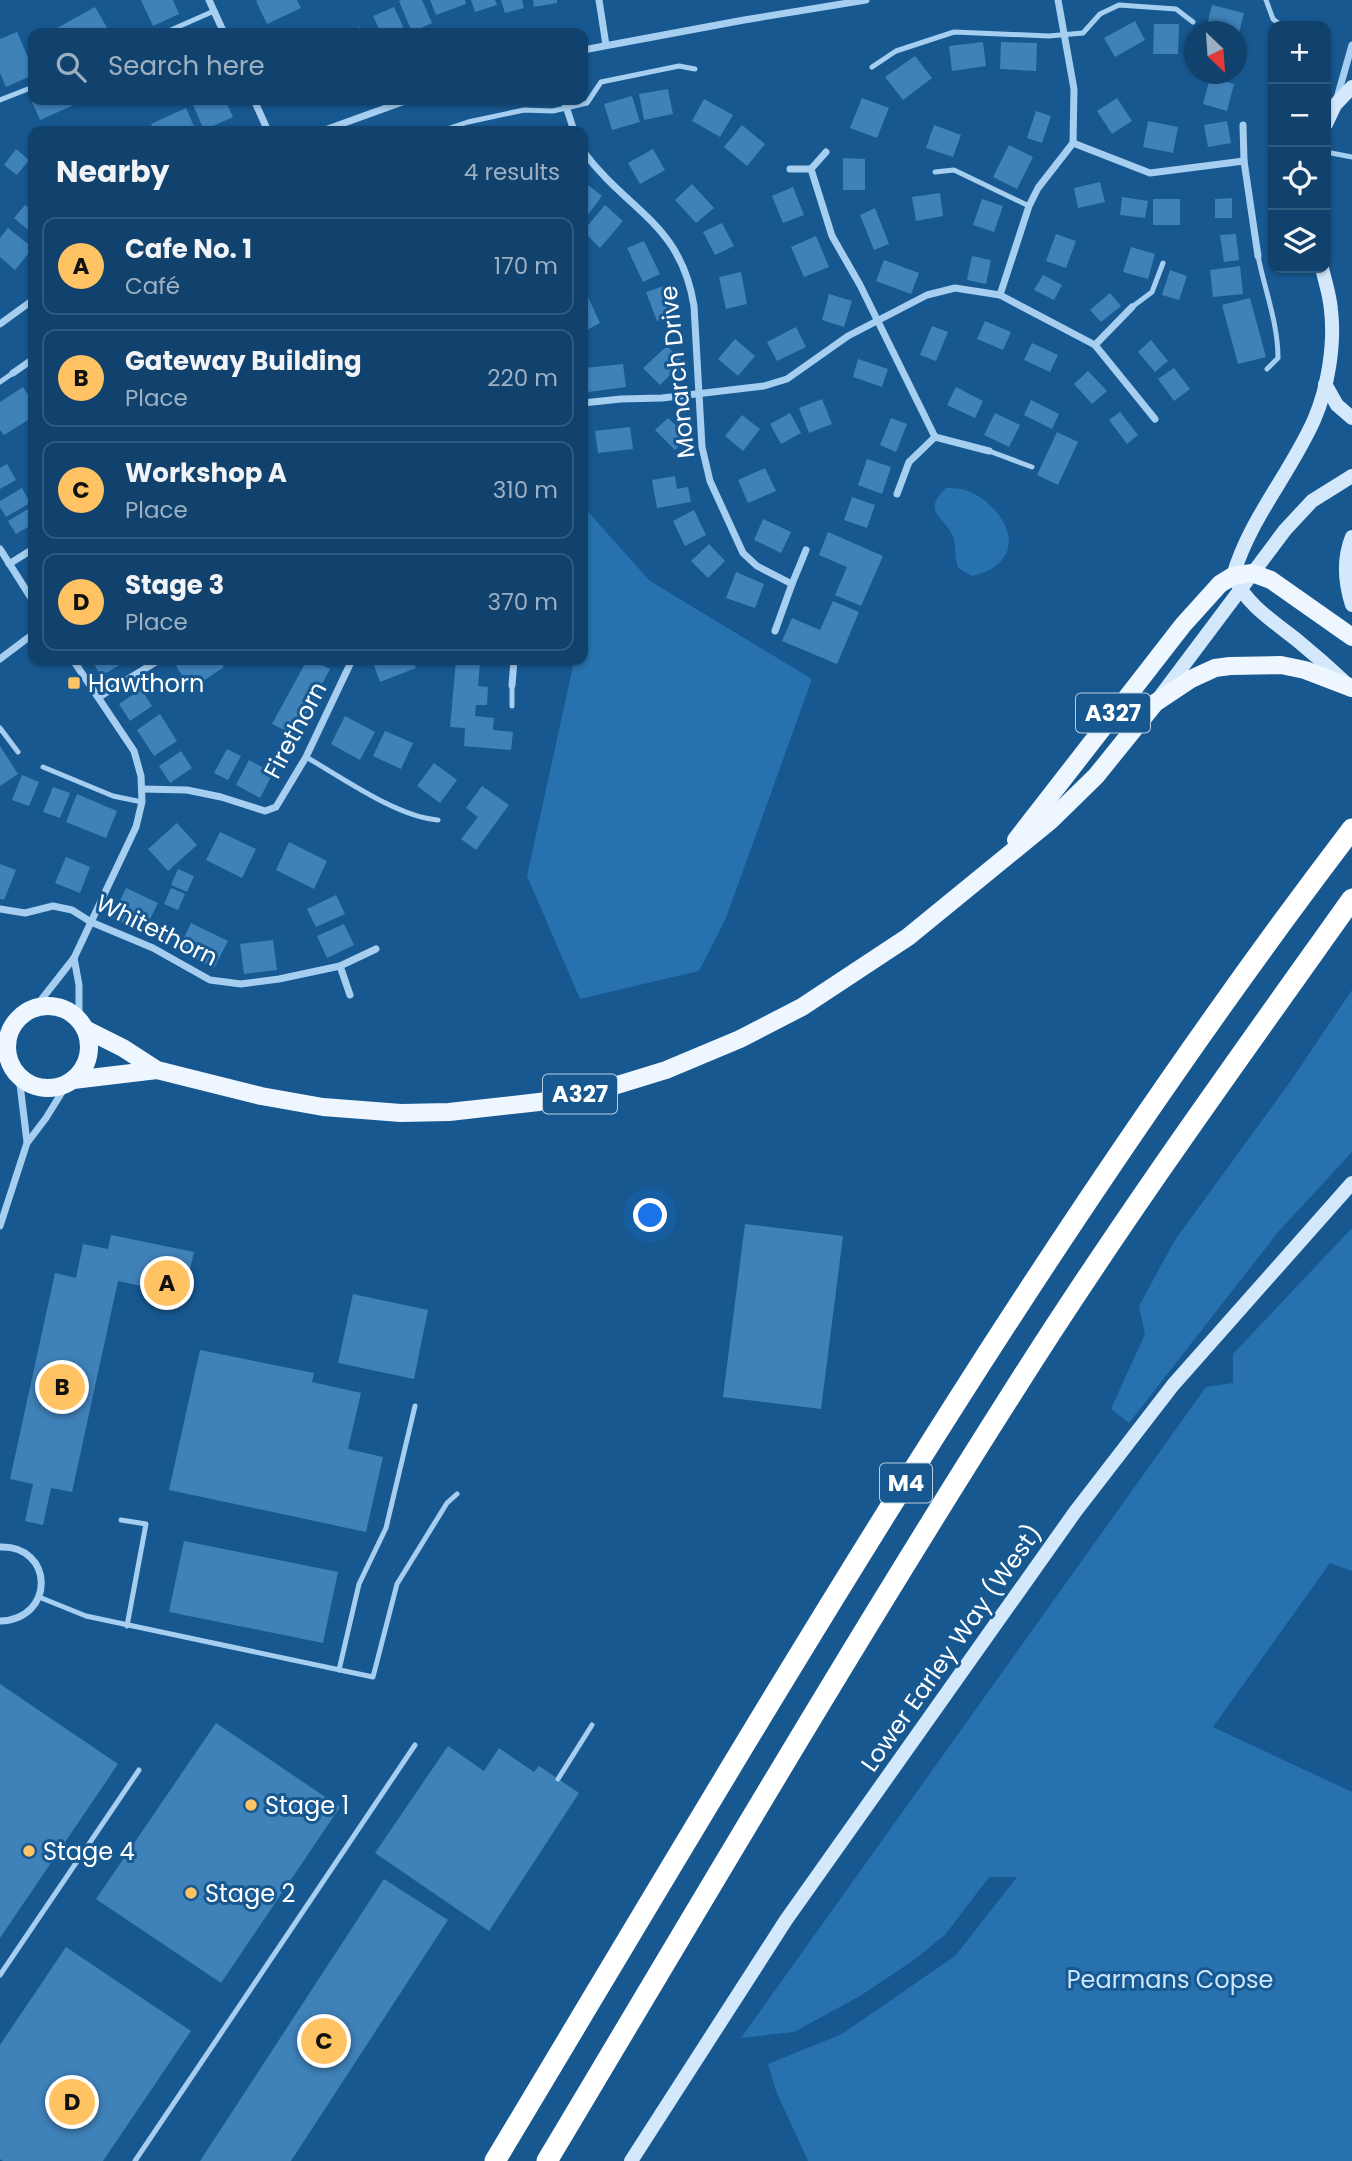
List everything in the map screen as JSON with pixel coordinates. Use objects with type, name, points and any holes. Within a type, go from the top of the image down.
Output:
[{"type":"highway","name":"M4","points":[[495,2161],[798,1656],[990,1349],[1144,1116],[1352,828]]},
{"type":"highway","name":"M4","points":[[547,2161],[836,1676],[1011,1394],[1178,1144],[1352,899]]},
{"type":"main road","points":[[1331,113],[1335,105],[1352,87]]},
{"type":"main road","points":[[1155,704],[1236,583],[1250,530],[1315,418],[1325,384],[1332,338],[1331,308],[1323,273]]},
{"type":"main road","points":[[1325,384],[1337,405],[1352,418]]},
{"type":"main road","points":[[1352,476],[1312,501],[1285,530],[1252,573],[1271,580],[1352,636]]},
{"type":"main road","points":[[1352,537],[1346,571],[1352,605]]},
{"type":"main road","name":"A327","points":[[1001,859],[1078,757],[1210,593],[1236,583],[1252,573]]},
{"type":"main road","points":[[1236,583],[1251,604],[1322,660],[1350,687]]},
{"type":"main road","name":"A327","points":[[82,1024],[157,1070],[281,1100],[334,1108],[401,1113],[495,1109],[601,1090],[667,1070],[740,1039],[802,1007],[908,937],[1050,821],[1096,776],[1155,704],[1191,679],[1215,668],[1246,664],[1281,665],[1350,687]]},
{"type":"main road","points":[[0,1017],[46,1006],[58,1007],[69,1012],[82,1024],[89,1051],[81,1072],[70,1082],[54,1088],[42,1088],[30,1084],[11,1068],[8,1039],[16,1021],[29,1012]]},
{"type":"main road","name":"A327","points":[[70,1082],[157,1070]]},
{"type":"main road","name":"Lower Earley Way (West)","points":[[631,2161],[786,1920],[1075,1512],[1173,1385],[1350,1187]]},
{"type":"street","points":[[209,0],[222,28]]},
{"type":"street","points":[[599,0],[606,46]]},
{"type":"street","points":[[588,49],[866,0]]},
{"type":"street","points":[[1000,295],[1029,206],[1038,188],[1073,143],[1074,89],[1058,0]]},
{"type":"street","points":[[1335,105],[1352,45]]},
{"type":"street","points":[[256,105],[266,126]]},
{"type":"street","points":[[336,126],[394,105]]},
{"type":"street","points":[[565,105],[573,126]]},
{"type":"street","points":[[1243,125],[1244,161],[1258,256]]},
{"type":"street","points":[[1073,143],[1150,173],[1244,161]]},
{"type":"street","points":[[790,169],[811,169],[826,152]]},
{"type":"street","name":"Monarch Drive","points":[[588,158],[666,235],[678,256],[691,286],[694,306],[702,447],[710,481],[743,552],[757,566],[792,584]]},
{"type":"street","points":[[811,169],[832,236],[860,285],[934,438]]},
{"type":"street","points":[[588,403],[698,394],[764,386],[787,379],[848,336],[927,295],[955,288],[1000,295],[1095,345],[1155,419]]},
{"type":"street","points":[[0,324],[28,304]]},
{"type":"street","points":[[1095,345],[1132,307]]},
{"type":"street","points":[[13,373],[28,362]]},
{"type":"street","points":[[934,438],[989,451]]},
{"type":"street","points":[[897,494],[909,462],[934,438]]},
{"type":"street","points":[[0,549],[28,593]]},
{"type":"street","points":[[775,631],[806,550]]},
{"type":"street","points":[[9,564],[28,552]]},
{"type":"street","points":[[0,659],[28,638]]},
{"type":"street","points":[[29,1012],[75,958],[136,827],[142,802],[139,765],[134,751],[77,665]]},
{"type":"street","points":[[99,697],[151,665]]},
{"type":"street","name":"Firethorn","points":[[142,789],[187,790],[265,811],[276,807],[306,757],[350,665]]},
{"type":"street","points":[[512,685],[513,665]]},
{"type":"street","name":"Whitethorn","points":[[0,909],[25,913],[53,906],[72,910],[91,922],[153,948],[210,980],[241,984],[340,966],[376,949]]},
{"type":"street","points":[[75,958],[82,1024]]},
{"type":"street","points":[[340,966],[350,995]]},
{"type":"street","points":[[11,1068],[27,1143]]},
{"type":"street","points":[[0,1226],[27,1143],[70,1082]]},
{"type":"street","points":[[0,1546],[18,1549],[34,1562],[41,1578],[39,1597],[33,1608],[23,1616],[0,1621]]},
{"type":"lane","points":[[1266,0],[1276,21]]},
{"type":"lane","points":[[872,67],[896,51],[954,32],[1049,36],[1083,33],[1100,14],[1119,5],[1176,9],[1193,21]]},
{"type":"lane","points":[[175,28],[214,11]]},
{"type":"lane","points":[[588,102],[601,82],[679,66],[695,69]]},
{"type":"lane","points":[[0,100],[28,89]]},
{"type":"lane","points":[[456,126],[524,110],[552,111],[563,105]]},
{"type":"lane","points":[[1331,153],[1352,157]]},
{"type":"lane","points":[[935,172],[954,170],[1029,206]]},
{"type":"lane","points":[[1258,256],[1278,331],[1278,358],[1267,369]]},
{"type":"lane","points":[[1132,307],[1152,292],[1163,263]]},
{"type":"lane","points":[[0,382],[13,373]]},
{"type":"lane","points":[[989,451],[1032,467]]},
{"type":"lane","points":[[512,685],[512,706]]},
{"type":"lane","points":[[0,728],[18,752]]},
{"type":"lane","points":[[306,757],[394,807],[425,819],[439,820]]},
{"type":"lane","points":[[43,767],[113,796],[142,802]]},
{"type":"lane","points":[[339,1670],[359,1584],[386,1528],[415,1406]]},
{"type":"lane","points":[[39,1597],[86,1616],[127,1626],[373,1677],[397,1584],[447,1503],[457,1494]]},
{"type":"lane","points":[[121,1520],[146,1524],[127,1626]]},
{"type":"lane","points":[[558,1779],[592,1725]]},
{"type":"lane","points":[[135,2161],[415,1745]]},
{"type":"lane","points":[[0,1975],[139,1770]]},
{"type":"green space","points":[[946,488],[963,489],[979,497],[998,514],[1005,525],[1008,548],[1003,558],[983,573],[972,576],[958,568],[951,532],[935,510],[938,497]]},
{"type":"green space","points":[[588,513],[650,581],[812,679],[726,918],[699,971],[580,999],[527,876],[573,665],[588,665]]},
{"type":"green space","points":[[1352,990],[1352,1152],[1279,1231],[1129,1423],[1111,1409],[1145,1334],[1139,1306],[1175,1240],[1290,1082]]},
{"type":"green space","name":"Pearmans Copse","points":[[1352,1228],[1352,1571],[1330,1563],[1213,1727],[1352,1792],[1352,2161],[808,2161],[776,2091],[768,2064],[842,2034],[955,1956],[1017,1877],[989,1877],[945,1935],[911,1962],[860,1996],[794,2032],[741,2038],[1206,1387],[1233,1383],[1233,1354]]},
{"type":"building","points":[[141,0],[173,0],[179,14],[153,26]]},
{"type":"building","points":[[297,0],[301,8],[267,24],[256,1]]},
{"type":"building","points":[[422,0],[432,23],[421,28],[410,28],[399,1]]},
{"type":"building","points":[[430,0],[465,0],[466,4],[436,15]]},
{"type":"building","points":[[471,0],[495,0],[497,5],[475,12]]},
{"type":"building","points":[[501,0],[522,0],[524,8],[505,13]]},
{"type":"building","points":[[533,0],[557,0],[557,3],[534,7]]},
{"type":"building","points":[[1212,5],[1244,13],[1242,21],[1208,21]]},
{"type":"building","points":[[95,7],[107,28],[57,28]]},
{"type":"building","points":[[394,7],[404,28],[379,28],[373,16]]},
{"type":"building","points":[[1135,21],[1145,40],[1115,57],[1104,38]]},
{"type":"building","points":[[1154,24],[1179,24],[1178,54],[1153,54]]},
{"type":"building","points":[[17,32],[28,57],[28,77],[6,87],[0,73],[0,39]]},
{"type":"building","points":[[983,42],[986,66],[952,71],[949,46]]},
{"type":"building","points":[[1001,42],[1037,43],[1036,71],[1000,69]]},
{"type":"building","points":[[915,56],[932,78],[903,100],[885,77]]},
{"type":"building","points":[[1208,84],[1234,84],[1227,111],[1203,104]]},
{"type":"building","points":[[668,89],[673,114],[644,120],[639,94]]},
{"type":"building","points":[[632,96],[640,122],[612,130],[604,104]]},
{"type":"building","points":[[862,98],[889,108],[877,138],[850,128]]},
{"type":"building","points":[[1117,98],[1132,121],[1112,134],[1097,111]]},
{"type":"building","points":[[704,99],[733,115],[720,137],[692,121]]},
{"type":"building","points":[[33,105],[74,105],[40,120]]},
{"type":"building","points":[[193,105],[227,105],[233,117],[213,126],[202,126]]},
{"type":"building","points":[[186,108],[194,126],[152,126],[151,124]]},
{"type":"building","points":[[1036,111],[1051,116],[1042,143],[1027,138]]},
{"type":"building","points":[[1148,121],[1178,127],[1173,153],[1143,147]]},
{"type":"building","points":[[1227,121],[1231,143],[1208,147],[1204,125]]},
{"type":"building","points":[[742,125],[765,144],[747,166],[724,147]]},
{"type":"building","points":[[934,125],[961,135],[953,157],[926,148]]},
{"type":"building","points":[[1009,145],[1033,157],[1017,189],[993,177]]},
{"type":"building","points":[[16,149],[28,159],[17,175],[4,165]]},
{"type":"building","points":[[653,149],[665,170],[640,184],[628,163]]},
{"type":"building","points":[[843,158],[865,159],[865,190],[843,190]]},
{"type":"building","points":[[1100,182],[1105,202],[1078,208],[1074,188]]},
{"type":"building","points":[[692,184],[714,208],[696,223],[675,200]]},
{"type":"building","points":[[588,185],[602,196],[588,215]]},
{"type":"building","points":[[793,187],[804,215],[783,223],[772,196]]},
{"type":"building","points":[[940,193],[943,216],[916,221],[912,197]]},
{"type":"building","points":[[1122,197],[1148,201],[1145,218],[1120,215]]},
{"type":"building","points":[[1232,198],[1232,218],[1215,218],[1215,199]]},
{"type":"building","points":[[982,199],[1003,206],[994,232],[973,225]]},
{"type":"building","points":[[1153,199],[1180,199],[1180,225],[1153,225]]},
{"type":"building","points":[[25,205],[28,207],[28,230],[14,218]]},
{"type":"building","points":[[605,205],[623,221],[600,248],[588,236],[588,225]]},
{"type":"building","points":[[875,208],[889,244],[874,250],[860,215]]},
{"type":"building","points":[[722,223],[734,246],[715,255],[703,232]]},
{"type":"building","points":[[8,228],[28,244],[28,254],[15,270],[0,257],[0,238]]},
{"type":"building","points":[[1056,234],[1076,241],[1066,268],[1046,261]]},
{"type":"building","points":[[1236,234],[1239,260],[1224,262],[1220,235]]},
{"type":"building","points":[[816,236],[829,267],[804,277],[791,247]]},
{"type":"building","points":[[644,241],[660,274],[643,282],[627,248]]},
{"type":"building","points":[[1131,247],[1155,254],[1148,279],[1123,272]]},
{"type":"building","points":[[972,256],[991,260],[986,284],[967,280]]},
{"type":"building","points":[[884,260],[919,273],[911,294],[876,281]]},
{"type":"building","points":[[1240,266],[1243,294],[1213,297],[1210,270]]},
{"type":"building","points":[[1170,270],[1187,276],[1179,300],[1162,295]]},
{"type":"building","points":[[741,272],[747,304],[726,309],[719,277]]},
{"type":"building","points":[[1043,275],[1062,285],[1054,300],[1034,290]]},
{"type":"building","points":[[667,285],[677,314],[657,321],[646,292]]},
{"type":"building","points":[[1110,293],[1121,306],[1101,322],[1090,310]]},
{"type":"building","points":[[829,294],[852,301],[844,327],[822,320]]},
{"type":"building","points":[[588,297],[600,323],[588,329]]},
{"type":"building","points":[[1250,298],[1266,357],[1238,364],[1222,305]]},
{"type":"building","points":[[985,321],[1011,332],[1003,350],[977,339]]},
{"type":"building","points":[[932,326],[948,332],[936,361],[920,355]]},
{"type":"building","points":[[796,327],[806,347],[777,361],[767,342]]},
{"type":"building","points":[[735,339],[755,356],[738,376],[718,359]]},
{"type":"building","points":[[1151,340],[1168,361],[1155,372],[1138,352]]},
{"type":"building","points":[[1032,343],[1058,355],[1050,372],[1024,360]]},
{"type":"building","points":[[667,346],[683,362],[660,385],[643,368]]},
{"type":"building","points":[[858,359],[888,369],[882,387],[853,377]]},
{"type":"building","points":[[623,364],[626,387],[588,392],[588,368]]},
{"type":"building","points":[[1174,368],[1190,389],[1174,401],[1158,379]]},
{"type":"building","points":[[1088,371],[1107,391],[1092,404],[1074,384]]},
{"type":"building","points":[[23,387],[28,395],[28,420],[4,435],[0,430],[0,402]]},
{"type":"building","points":[[956,387],[983,401],[975,418],[947,405]]},
{"type":"building","points":[[822,399],[832,424],[809,433],[799,408]]},
{"type":"building","points":[[1031,400],[1059,414],[1052,429],[1024,415]]},
{"type":"building","points":[[1120,412],[1138,435],[1127,444],[1109,420]]},
{"type":"building","points":[[790,413],[801,433],[781,444],[770,424]]},
{"type":"building","points":[[995,413],[1020,425],[1009,447],[984,435]]},
{"type":"building","points":[[742,415],[760,429],[743,451],[725,436]]},
{"type":"building","points":[[668,418],[688,437],[675,450],[655,430]]},
{"type":"building","points":[[891,418],[907,424],[896,452],[880,445]]},
{"type":"building","points":[[630,427],[633,449],[598,453],[595,431]]},
{"type":"building","points":[[1057,432],[1078,442],[1058,485],[1037,475]]},
{"type":"building","points":[[867,459],[891,467],[882,494],[858,485]]},
{"type":"building","points":[[7,464],[16,480],[0,489],[0,468]]},
{"type":"building","points":[[765,468],[776,491],[748,503],[738,480]]},
{"type":"building","points":[[675,476],[677,489],[688,487],[691,502],[657,508],[652,480]]},
{"type":"building","points":[[22,488],[28,504],[6,517],[0,507],[0,501]]},
{"type":"building","points":[[852,497],[875,505],[867,528],[844,520]]},
{"type":"building","points":[[28,509],[28,527],[16,534],[8,521]]},
{"type":"building","points":[[694,510],[706,535],[685,546],[673,521]]},
{"type":"building","points":[[763,519],[791,532],[781,553],[754,540]]},
{"type":"building","points":[[828,532],[883,556],[861,606],[835,595],[847,567],[819,555]]},
{"type":"building","points":[[709,544],[725,561],[708,578],[691,561]]},
{"type":"building","points":[[736,572],[764,584],[755,608],[726,598]]},
{"type":"building","points":[[833,601],[859,612],[837,664],[782,641],[792,618],[820,630]]},
{"type":"building","points":[[95,665],[120,665],[101,676]]},
{"type":"building","points":[[223,665],[224,667],[191,689],[176,666]]},
{"type":"building","points":[[304,665],[322,665],[330,669],[295,735],[272,724]]},
{"type":"building","points":[[374,665],[414,665],[416,668],[380,682]]},
{"type":"building","points":[[456,665],[480,665],[478,686],[488,687],[487,705],[476,705],[475,716],[494,718],[493,730],[513,732],[511,750],[464,746],[465,728],[450,727]]},
{"type":"building","points":[[141,689],[152,706],[130,721],[119,704]]},
{"type":"building","points":[[160,714],[177,741],[154,756],[137,730]]},
{"type":"building","points":[[345,716],[375,732],[360,760],[331,744]]},
{"type":"building","points":[[385,731],[413,743],[401,769],[373,756]]},
{"type":"building","points":[[0,746],[18,774],[0,786]]},
{"type":"building","points":[[227,749],[241,756],[228,780],[214,773]]},
{"type":"building","points":[[181,751],[192,768],[170,783],[159,766]]},
{"type":"building","points":[[249,760],[273,773],[260,798],[236,785]]},
{"type":"building","points":[[434,763],[457,780],[440,803],[417,786]]},
{"type":"building","points":[[22,775],[39,782],[29,806],[12,800]]},
{"type":"building","points":[[482,786],[509,805],[476,850],[461,839],[478,817],[466,808]]},
{"type":"building","points":[[53,787],[70,793],[60,818],[43,812]]},
{"type":"building","points":[[77,794],[117,811],[106,838],[66,822]]},
{"type":"building","points":[[177,823],[197,845],[168,871],[148,849]]},
{"type":"building","points":[[220,832],[256,849],[242,878],[206,860]]},
{"type":"building","points":[[289,842],[327,861],[314,889],[276,870]]},
{"type":"building","points":[[66,857],[90,867],[80,893],[55,883]]},
{"type":"building","points":[[0,864],[16,870],[4,900],[0,899]]},
{"type":"building","points":[[178,869],[194,876],[187,892],[171,885]]},
{"type":"building","points":[[126,888],[158,903],[143,933],[112,917]]},
{"type":"building","points":[[171,888],[185,894],[178,910],[164,904]]},
{"type":"building","points":[[336,895],[345,914],[316,927],[307,909]]},
{"type":"building","points":[[191,923],[228,941],[214,968],[178,950]]},
{"type":"building","points":[[344,924],[354,945],[327,958],[317,936]]},
{"type":"building","points":[[273,940],[277,970],[244,974],[240,944]]},
{"type":"building","points":[[745,1224],[843,1236],[821,1409],[723,1397]]},
{"type":"building","points":[[111,1235],[194,1252],[184,1295],[118,1281],[72,1492],[51,1488],[43,1525],[25,1521],[33,1484],[10,1479],[55,1273],[76,1278],[83,1244],[108,1249]]},
{"type":"building","points":[[353,1294],[428,1310],[414,1379],[338,1363]]},
{"type":"building","points":[[200,1350],[314,1373],[312,1382],[361,1393],[348,1449],[383,1457],[366,1532],[169,1490]]},
{"type":"building","points":[[184,1541],[338,1572],[323,1643],[169,1612]]},
{"type":"building","name":"Stage 4","points":[[0,1684],[118,1764],[0,1938]]},
{"type":"building","points":[[216,1723],[340,1807],[221,1983],[96,1899]]},
{"type":"building","points":[[448,1746],[484,1771],[499,1748],[534,1772],[539,1766],[579,1793],[489,1931],[375,1853]]},
{"type":"building","points":[[384,1879],[448,1920],[291,2161],[200,2161]]},
{"type":"building","points":[[66,1947],[191,2031],[103,2161],[3,2161],[0,2159],[0,2045]]},
{"type":"place","name":"Hawthorn","points":[[74,683]]},
{"type":"place","name":"Cafe No. 1","points":[[167,1283]]},
{"type":"place","name":"Gateway Building","points":[[62,1387]]},
{"type":"place","name":"Stage 1","points":[[251,1805]]},
{"type":"place","name":"Stage 4","points":[[29,1851]]},
{"type":"place","name":"Stage 2","points":[[191,1893]]},
{"type":"place","name":"Workshop A","points":[[324,2041]]},
{"type":"place","name":"Stage 3","points":[[72,2102]]}]
